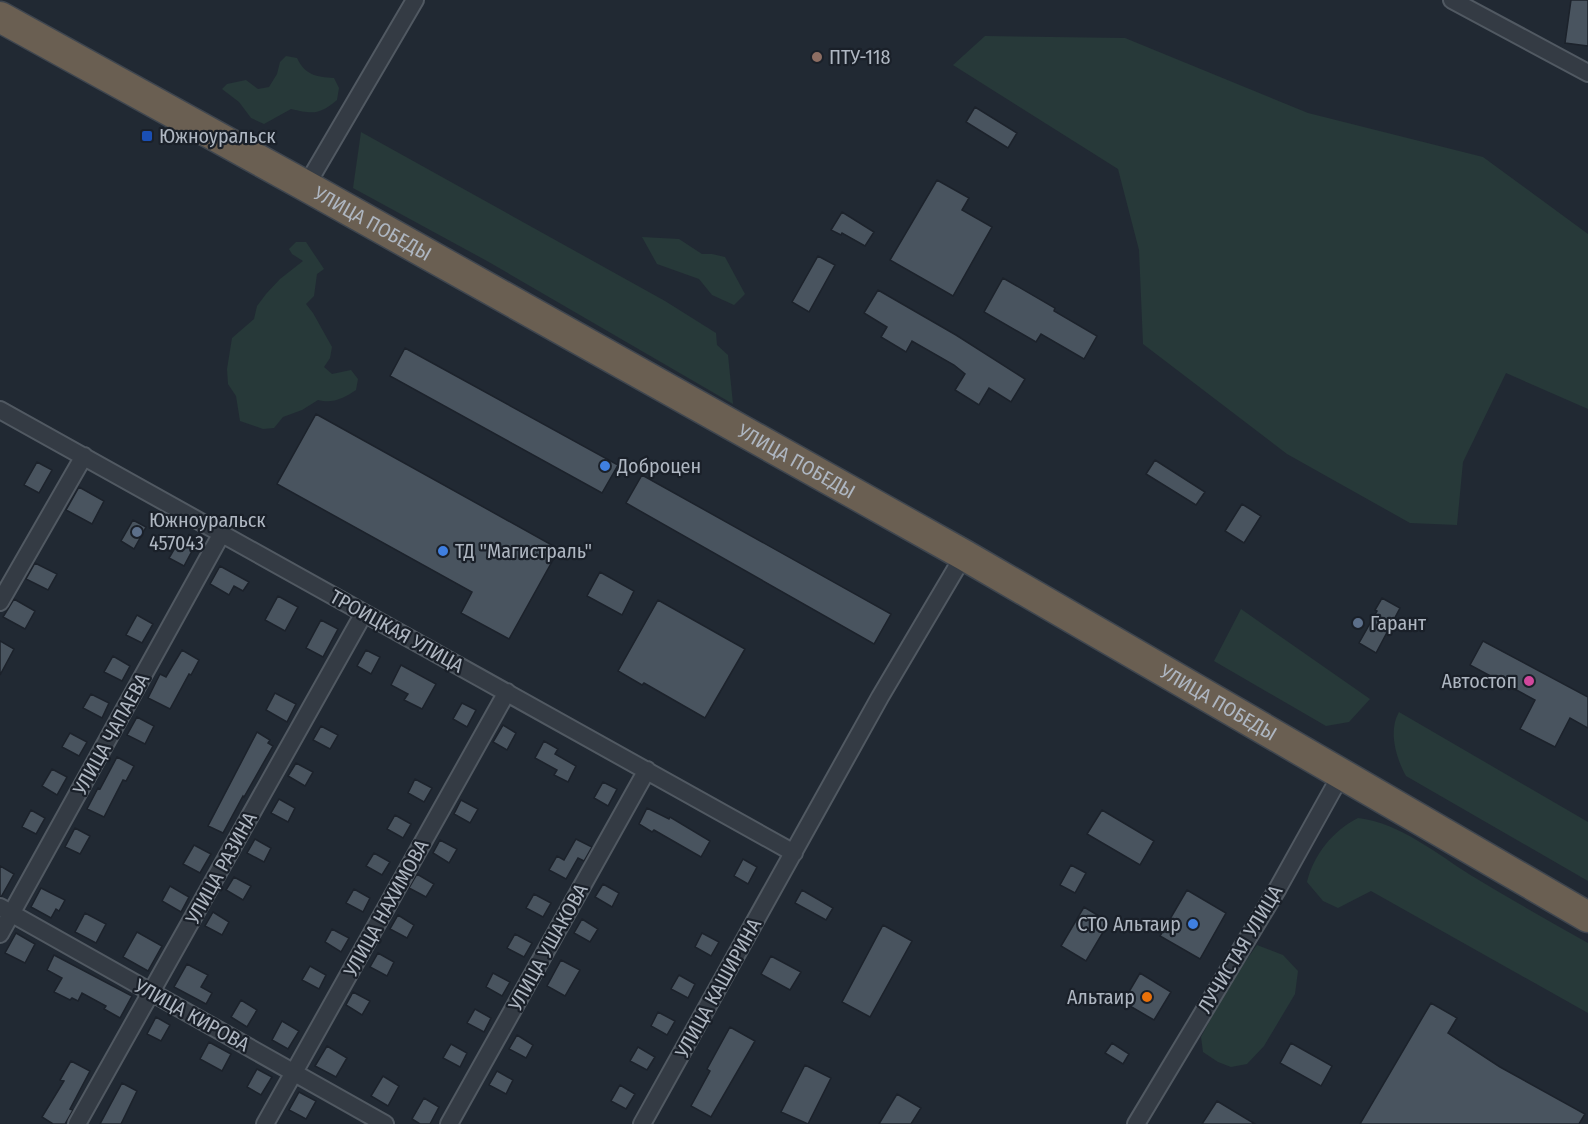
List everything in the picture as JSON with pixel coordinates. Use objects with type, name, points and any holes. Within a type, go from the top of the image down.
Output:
[{"type":"highway","name":"УЛИЦА ПОБЕДЫ","points":[[0,17],[964,555],[1588,917]]},
{"type":"street","points":[[306,186],[415,0]]},
{"type":"street","points":[[1452,0],[1588,73]]},
{"type":"street","name":"ТРОИЦКАЯ УЛИЦА","points":[[0,410],[794,852]]},
{"type":"street","points":[[0,602],[84,456]]},
{"type":"street","name":"УЛИЦА ЧАПАЕВА","points":[[0,934],[6,910],[222,533]]},
{"type":"street","name":"УЛИЦА КАШИРИНА","points":[[642,1124],[880,697],[964,555]]},
{"type":"street","name":"УЛИЦА РАЗИНА","points":[[77,1124],[364,613]]},
{"type":"street","name":"УЛИЦА НАХИМОВА","points":[[265,1124],[507,692]]},
{"type":"street","name":"УЛИЦА УШАКОВА","points":[[449,1124],[647,770]]},
{"type":"street","name":"ЛУЧИСТАЯ УЛИЦА","points":[[1136,1124],[1278,888],[1342,773]]},
{"type":"street","name":"УЛИЦА КИРОВА","points":[[6,910],[385,1124]]},
{"type":"shaded area","points":[[985,36],[1125,38],[1308,113],[1483,157],[1588,234],[1588,409],[1506,373],[1463,462],[1457,525],[1410,523],[1287,454],[1143,344],[1139,250],[1118,169],[953,65]]},
{"type":"shaded area","points":[[286,56],[297,58],[307,72],[334,78],[339,88],[337,100],[316,112],[291,109],[264,124],[251,118],[239,102],[222,89],[227,84],[246,80],[258,89],[269,87],[277,74],[280,62]]},
{"type":"shaded area","points":[[361,132],[665,301],[716,333],[717,345],[728,355],[733,404],[487,261],[353,188]]},
{"type":"shaded area","points":[[642,237],[679,239],[702,254],[725,257],[745,294],[734,305],[712,295],[699,279],[657,264]]},
{"type":"shaded area","points":[[296,242],[306,242],[324,269],[317,274],[314,296],[306,304],[332,347],[330,358],[324,367],[332,374],[351,370],[358,379],[356,390],[347,396],[333,401],[318,400],[302,410],[283,417],[274,428],[263,429],[240,421],[236,396],[228,384],[227,369],[232,338],[254,319],[257,306],[266,294],[280,279],[303,261],[292,254],[289,249]]},
{"type":"shaded area","points":[[1241,609],[1370,699],[1349,722],[1326,726],[1214,661]]},
{"type":"shaded area","points":[[1399,712],[1588,822],[1588,881],[1406,776],[1399,761],[1394,736],[1394,727]]},
{"type":"shaded area","points":[[1358,818],[1389,826],[1403,833],[1432,849],[1486,885],[1588,943],[1588,1013],[1371,891],[1338,908],[1323,901],[1307,882],[1310,872],[1319,853],[1332,837]]},
{"type":"shaded area","points":[[1257,945],[1283,955],[1298,971],[1295,994],[1264,1046],[1247,1064],[1231,1067],[1203,1052],[1201,1037],[1228,986]]},
{"type":"building","points":[[1571,0],[1588,0],[1588,46],[1565,43]]},
{"type":"building","points":[[975,107],[1017,133],[1008,148],[966,122]]},
{"type":"building","points":[[937,180],[969,198],[962,210],[992,227],[953,296],[890,260]]},
{"type":"building","points":[[842,212],[874,232],[865,246],[842,233],[841,235],[831,230]]},
{"type":"building","points":[[818,256],[835,265],[809,312],[792,302]]},
{"type":"building","points":[[1003,278],[1097,336],[1084,359],[1041,334],[1036,342],[984,312]]},
{"type":"building","points":[[878,290],[956,335],[1025,379],[1011,402],[989,388],[979,405],[955,390],[965,374],[954,365],[912,341],[906,352],[881,337],[887,327],[864,313]]},
{"type":"building","points":[[405,348],[618,465],[602,493],[390,376]]},
{"type":"building","points":[[316,414],[559,549],[509,639],[461,613],[472,592],[277,484]]},
{"type":"building","points":[[1155,460],[1205,492],[1196,505],[1146,474]]},
{"type":"building","points":[[37,462],[52,470],[39,493],[24,485]]},
{"type":"building","points":[[642,475],[891,614],[874,644],[626,503]]},
{"type":"building","points":[[79,487],[104,501],[92,524],[66,510]]},
{"type":"building","points":[[1242,504],[1261,516],[1244,543],[1225,531]]},
{"type":"building","points":[[133,520],[146,527],[134,549],[121,541]]},
{"type":"building","points":[[179,541],[193,549],[184,566],[169,558]]},
{"type":"building","points":[[35,563],[57,574],[48,590],[26,579]]},
{"type":"building","points":[[220,566],[249,582],[243,591],[234,586],[229,595],[210,584]]},
{"type":"building","points":[[600,572],[634,591],[622,615],[587,596]]},
{"type":"building","points":[[278,596],[298,607],[285,631],[265,620]]},
{"type":"building","points":[[1382,598],[1400,608],[1376,653],[1359,643]]},
{"type":"building","points":[[14,599],[35,611],[25,629],[3,617]]},
{"type":"building","points":[[658,600],[745,649],[705,718],[644,683],[642,685],[618,671]]},
{"type":"building","points":[[137,615],[153,624],[142,643],[126,635]]},
{"type":"building","points":[[321,620],[338,629],[323,657],[306,648]]},
{"type":"building","points":[[0,641],[14,649],[0,675]]},
{"type":"building","name":"Автостоп","points":[[1483,641],[1588,697],[1588,728],[1570,718],[1555,747],[1520,729],[1535,700],[1470,665]]},
{"type":"building","points":[[182,650],[199,660],[170,709],[148,698],[160,674],[166,677]]},
{"type":"building","points":[[366,650],[380,657],[371,674],[357,666]]},
{"type":"building","points":[[113,656],[130,666],[122,681],[104,672]]},
{"type":"building","points":[[401,665],[436,684],[422,709],[404,700],[408,694],[391,685]]},
{"type":"building","points":[[275,693],[296,704],[287,722],[266,710]]},
{"type":"building","points":[[91,694],[109,703],[102,718],[83,708]]},
{"type":"building","points":[[462,703],[476,710],[467,727],[453,719]]},
{"type":"building","points":[[137,717],[154,726],[145,744],[127,735]]},
{"type":"building","points":[[503,725],[516,733],[507,750],[493,742]]},
{"type":"building","points":[[321,726],[338,735],[330,749],[313,740]]},
{"type":"building","points":[[257,732],[270,740],[268,743],[273,746],[223,833],[208,826]]},
{"type":"building","points":[[70,733],[87,742],[79,756],[62,747]]},
{"type":"building","points":[[544,741],[558,749],[555,754],[576,766],[568,782],[554,775],[557,770],[535,758]]},
{"type":"building","points":[[117,757],[134,766],[126,781],[123,780],[104,817],[87,809]]},
{"type":"building","points":[[296,763],[313,772],[305,786],[288,776]]},
{"type":"building","points":[[52,769],[67,777],[57,795],[42,786]]},
{"type":"building","points":[[415,779],[432,788],[424,802],[408,793]]},
{"type":"building","points":[[603,782],[617,789],[608,806],[594,798]]},
{"type":"building","points":[[279,799],[295,808],[288,822],[271,813]]},
{"type":"building","points":[[461,800],[478,809],[470,823],[454,814]]},
{"type":"building","points":[[647,808],[669,819],[670,817],[710,841],[701,857],[639,824]]},
{"type":"building","points":[[31,810],[45,818],[36,834],[22,827]]},
{"type":"building","points":[[1102,810],[1154,841],[1140,865],[1087,834]]},
{"type":"building","points":[[395,815],[411,824],[403,838],[387,829]]},
{"type":"building","points":[[75,828],[90,836],[80,854],[65,847]]},
{"type":"building","points":[[255,839],[271,848],[264,862],[247,853]]},
{"type":"building","points":[[576,839],[592,847],[584,861],[578,858],[566,879],[549,870],[557,856],[564,860]]},
{"type":"building","points":[[440,840],[457,849],[449,863],[433,853]]},
{"type":"building","points":[[194,845],[211,854],[200,873],[183,864]]},
{"type":"building","points":[[374,853],[390,862],[382,875],[366,866]]},
{"type":"building","points":[[743,859],[757,867],[748,884],[734,876]]},
{"type":"building","points":[[1071,865],[1086,873],[1075,893],[1060,885]]},
{"type":"building","points":[[0,866],[14,874],[1,897],[0,897]]},
{"type":"building","points":[[417,874],[434,884],[426,897],[409,888]]},
{"type":"building","points":[[234,877],[251,886],[243,900],[226,890]]},
{"type":"building","points":[[603,884],[619,893],[612,907],[595,897]]},
{"type":"building","points":[[170,886],[189,897],[181,912],[162,901]]},
{"type":"building","points":[[41,888],[65,900],[59,911],[56,909],[51,918],[31,907]]},
{"type":"building","points":[[354,889],[370,898],[363,912],[346,903]]},
{"type":"building","points":[[802,890],[833,908],[826,920],[795,903]]},
{"type":"building","name":"СТО Альтаир","points":[[1187,890],[1226,913],[1200,959],[1160,936]]},
{"type":"building","points":[[534,894],[551,903],[543,917],[526,908]]},
{"type":"building","points":[[1084,907],[1109,922],[1086,961],[1061,946]]},
{"type":"building","points":[[213,912],[229,922],[222,935],[205,926]]},
{"type":"building","points":[[85,913],[106,924],[96,943],[75,932]]},
{"type":"building","points":[[398,915],[414,925],[407,938],[390,929]]},
{"type":"building","points":[[582,919],[598,929],[590,942],[574,933]]},
{"type":"building","points":[[883,925],[912,941],[870,1017],[842,1002]]},
{"type":"building","points":[[332,929],[349,938],[341,952],[325,942]]},
{"type":"building","points":[[137,932],[162,946],[148,971],[123,957]]},
{"type":"building","points":[[16,933],[35,944],[25,963],[5,953]]},
{"type":"building","points":[[702,933],[719,942],[711,956],[695,947]]},
{"type":"building","points":[[515,934],[532,943],[524,957],[507,948]]},
{"type":"building","points":[[378,953],[394,962],[387,976],[370,967]]},
{"type":"building","points":[[54,955],[132,996],[120,1018],[104,1009],[106,1006],[82,993],[78,1001],[72,998],[70,1000],[54,992],[62,978],[47,970]]},
{"type":"building","points":[[771,956],[801,972],[790,990],[761,974]]},
{"type":"building","points":[[561,960],[580,970],[565,996],[547,986]]},
{"type":"building","points":[[187,964],[208,975],[201,987],[212,993],[206,1004],[174,987]]},
{"type":"building","points":[[310,966],[326,975],[319,989],[302,980]]},
{"type":"building","points":[[493,973],[510,982],[502,996],[486,987]]},
{"type":"building","name":"Альтаир","points":[[1140,973],[1171,992],[1154,1020],[1123,1002]]},
{"type":"building","points":[[679,975],[695,984],[688,998],[671,989]]},
{"type":"building","points":[[353,992],[370,1001],[362,1015],[346,1005]]},
{"type":"building","points":[[241,1000],[257,1010],[247,1027],[231,1017]]},
{"type":"building","points":[[1431,1003],[1457,1018],[1448,1033],[1500,1067],[1585,1114],[1579,1124],[1360,1124]]},
{"type":"building","points":[[475,1009],[491,1018],[484,1032],[467,1023]]},
{"type":"building","points":[[658,1012],[675,1021],[667,1035],[651,1026]]},
{"type":"building","points":[[156,1017],[170,1025],[161,1041],[147,1034]]},
{"type":"building","points":[[282,1021],[299,1031],[288,1049],[272,1040]]},
{"type":"building","points":[[730,1027],[755,1041],[711,1117],[691,1106],[710,1071],[707,1069]]},
{"type":"building","points":[[517,1035],[533,1045],[526,1058],[509,1049]]},
{"type":"building","points":[[209,1042],[231,1054],[222,1071],[200,1059]]},
{"type":"building","points":[[1112,1043],[1129,1054],[1123,1064],[1105,1053]]},
{"type":"building","points":[[1291,1043],[1332,1066],[1321,1086],[1280,1063]]},
{"type":"building","points":[[451,1044],[467,1053],[460,1067],[443,1058]]},
{"type":"building","points":[[327,1046],[347,1058],[336,1077],[315,1066]]},
{"type":"building","points":[[638,1047],[655,1057],[647,1070],[630,1061]]},
{"type":"building","points":[[71,1061],[90,1071],[70,1109],[73,1110],[65,1124],[53,1124],[42,1117],[64,1081],[60,1080]]},
{"type":"building","points":[[805,1065],[831,1078],[808,1124],[781,1112]]},
{"type":"building","points":[[257,1069],[272,1077],[261,1095],[247,1087]]},
{"type":"building","points":[[497,1071],[513,1080],[506,1094],[489,1085]]},
{"type":"building","points":[[383,1076],[399,1086],[388,1106],[371,1096]]},
{"type":"building","points":[[122,1083],[137,1091],[121,1124],[100,1124]]},
{"type":"building","points":[[620,1085],[635,1094],[626,1109],[611,1101]]},
{"type":"building","points":[[299,1092],[316,1101],[306,1119],[289,1110]]},
{"type":"building","points":[[897,1094],[921,1108],[911,1124],[879,1124]]},
{"type":"building","points":[[424,1098],[439,1107],[430,1124],[420,1124],[412,1119]]},
{"type":"building","points":[[1217,1101],[1255,1124],[1202,1124]]},
{"type":"place","name":"ПТУ-118","points":[[817,57]]},
{"type":"place","name":"Южноуральск","points":[[147,136]]},
{"type":"place","name":"Доброцен","points":[[605,466]]},
{"type":"place","name":"Южноуральск 457043","points":[[137,532]]},
{"type":"place","name":"ТД \"Магистраль\"","points":[[443,551]]},
{"type":"place","name":"Гарант","points":[[1358,623]]},
{"type":"place","name":"Автостоп","points":[[1529,681]]},
{"type":"place","name":"СТО Альтаир","points":[[1193,924]]},
{"type":"place","name":"Альтаир","points":[[1147,997]]}]
